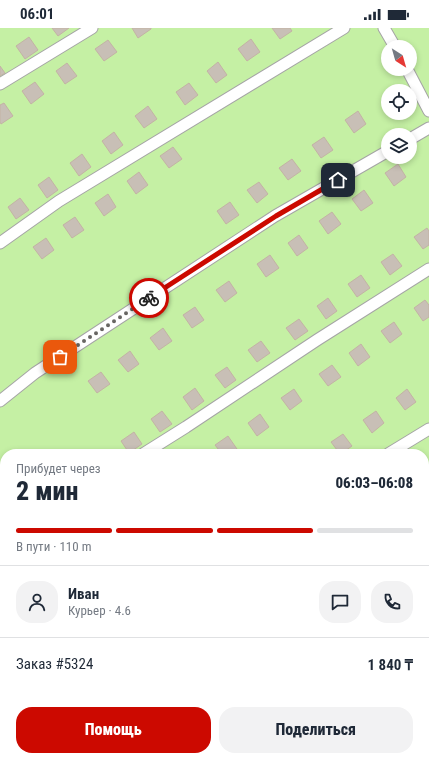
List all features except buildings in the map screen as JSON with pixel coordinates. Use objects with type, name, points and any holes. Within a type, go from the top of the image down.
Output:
[{"type":"street","points":[[0,84],[92,28]]},
{"type":"street","points":[[0,243],[59,201],[344,28]]},
{"type":"street","points":[[384,28],[391,40]]},
{"type":"street","points":[[410,76],[429,111]]},
{"type":"street","points":[[417,135],[429,128]]},
{"type":"street","points":[[0,401],[35,373],[276,216],[381,156]]},
{"type":"street","points":[[151,449],[317,340],[429,269]]},
{"type":"street","points":[[396,449],[429,429]]},
{"type":"green space","points":[[0,28],[429,28],[429,449],[0,449]]},
{"type":"way so far","points":[[60,357],[149,298]]},
{"type":"route","points":[[149,298],[276,216],[338,180]]}]
